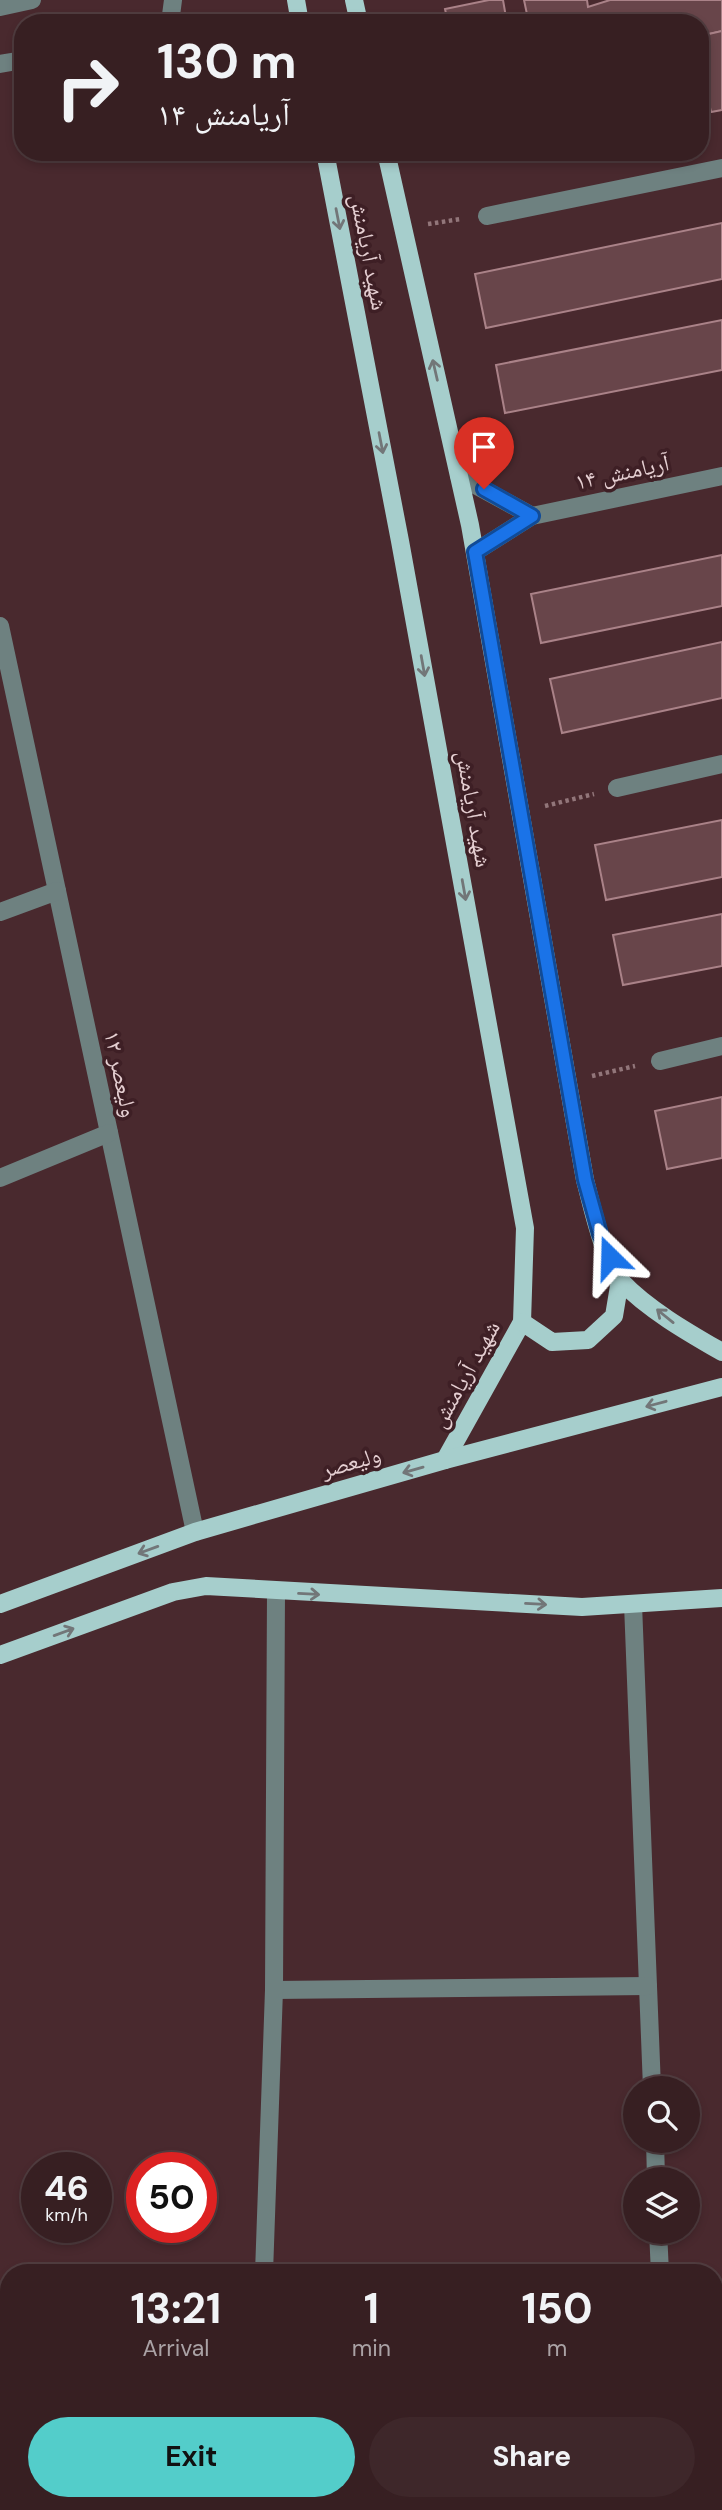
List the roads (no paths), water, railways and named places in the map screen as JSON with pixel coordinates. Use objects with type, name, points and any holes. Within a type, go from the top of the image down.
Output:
[{"type":"main road","name":"شهید آریامنش","points":[[327,161],[520,1190],[524,1228],[522,1322],[445,1460]]},
{"type":"main road","name":"شهید آریامنش","points":[[388,161],[475,552],[585,1180],[600,1234],[620,1280],[681,1329],[722,1352]]},
{"type":"main road","points":[[522,1322],[552,1342],[588,1340],[614,1316],[620,1280]]},
{"type":"main road","name":"ولیعصر","points":[[0,1604],[195,1532],[445,1460],[722,1387]]},
{"type":"main road","points":[[0,1655],[173,1592],[206,1586],[276,1592],[582,1606],[722,1598]]},
{"type":"street","points":[[0,7],[32,0]]},
{"type":"street","points":[[488,216],[722,168]]},
{"type":"street","points":[[459,476],[532,516]]},
{"type":"street","name":"آریامنش ۱۴","points":[[475,552],[532,516],[722,476]]},
{"type":"street","name":"ولیعصر ۱۲","points":[[0,626],[5,674],[57,891],[195,1532]]},
{"type":"street","points":[[617,788],[722,764]]},
{"type":"street","points":[[0,912],[57,891]]},
{"type":"street","points":[[660,1061],[722,1046]]},
{"type":"street","points":[[0,1178],[109,1133]]},
{"type":"street","points":[[264,2264],[274,1990],[276,1592]]},
{"type":"street","points":[[633,1604],[652,2076]]},
{"type":"street","points":[[274,1990],[648,1986]]},
{"type":"street","points":[[659,2244],[660,2264]]}]
